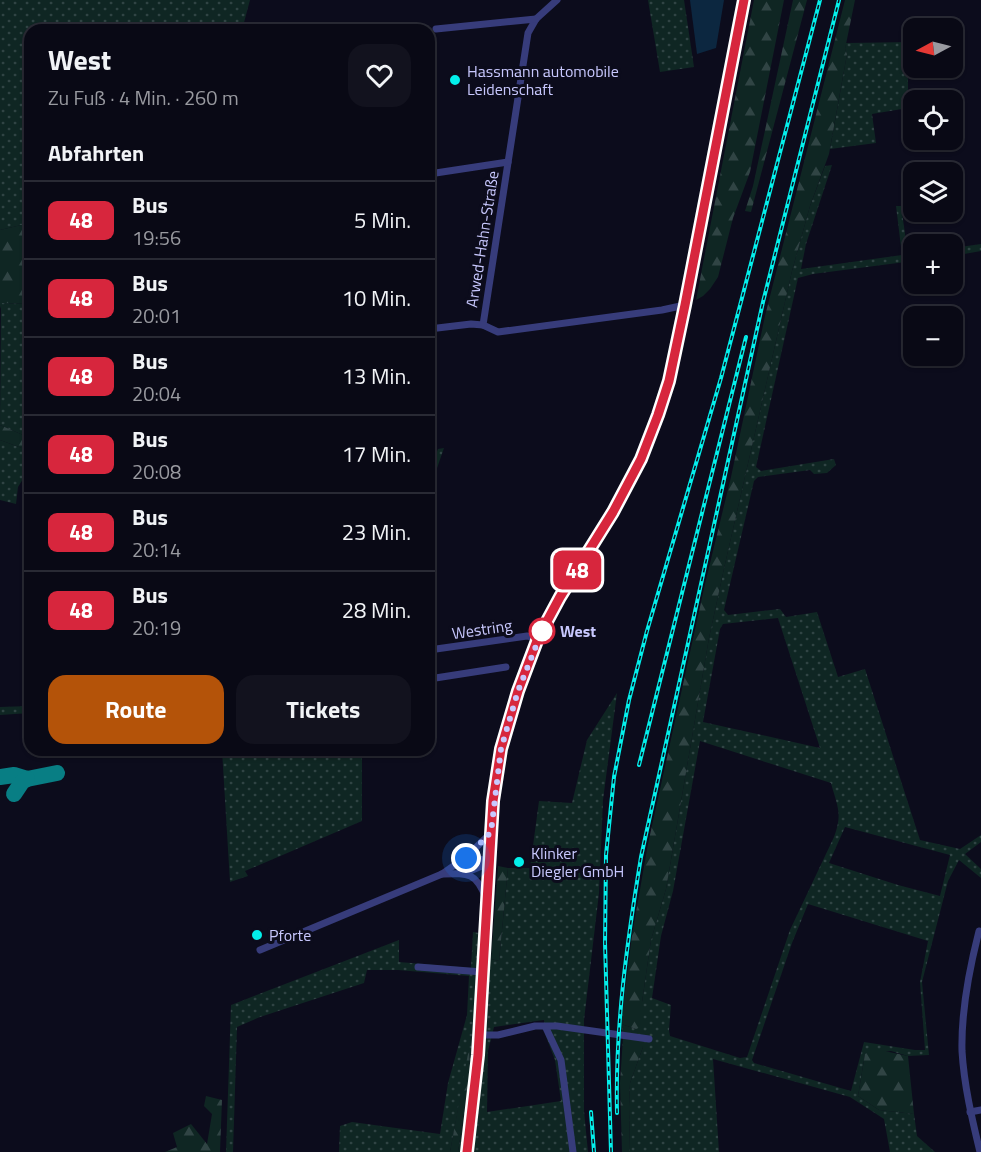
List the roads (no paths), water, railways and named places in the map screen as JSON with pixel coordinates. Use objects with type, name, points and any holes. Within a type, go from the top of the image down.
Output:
[{"type":"main road","points":[[467,1152],[479,1035],[491,832],[501,749],[518,691],[538,638],[560,597],[613,512],[641,459],[658,415],[669,381],[685,305],[744,0]]},
{"type":"street","name":"Arwed-Hahn-Straße","points":[[557,0],[536,19],[528,33],[483,326],[498,332],[685,305]]},
{"type":"street","points":[[436,28],[536,19]]},
{"type":"street","points":[[435,173],[508,162]]},
{"type":"street","points":[[435,328],[471,324],[483,326]]},
{"type":"street","name":"Westring","points":[[435,649],[527,636],[538,638]]},
{"type":"street","points":[[435,678],[506,667]]},
{"type":"street","points":[[260,950],[442,874],[466,858],[491,832]]},
{"type":"street","points":[[466,858],[484,860],[489,863]]},
{"type":"street","points":[[442,874],[465,873],[489,863]]},
{"type":"street","points":[[465,873],[477,879],[487,900]]},
{"type":"street","points":[[980,1152],[970,1112],[962,1051],[969,970],[978,931],[981,932]]},
{"type":"street","points":[[418,967],[482,972]]},
{"type":"street","points":[[479,1035],[498,1035],[535,1026],[567,1027],[649,1039]]},
{"type":"street","points":[[546,1028],[561,1060],[573,1152]]},
{"type":"street","points":[[970,1112],[981,1110]]},
{"type":"water","points":[[690,0],[724,0],[716,48],[697,54]]},
{"type":"railway","points":[[611,1152],[605,943],[606,855],[614,777],[629,700],[647,631],[721,378],[820,0]]},
{"type":"railway","points":[[617,1113],[618,1049],[623,985],[641,857],[763,302],[839,0]]},
{"type":"railway","points":[[639,765],[746,337]]},
{"type":"railway","points":[[591,1112],[594,1152]]},
{"type":"place","name":"Hassmann automobile Leidenschaft","points":[[455,80]]},
{"type":"place","name":"West","points":[[542,631]]},
{"type":"place","name":"Klinker Diegler GmbH","points":[[519,862]]},
{"type":"place","name":"Pforte","points":[[257,935]]}]
